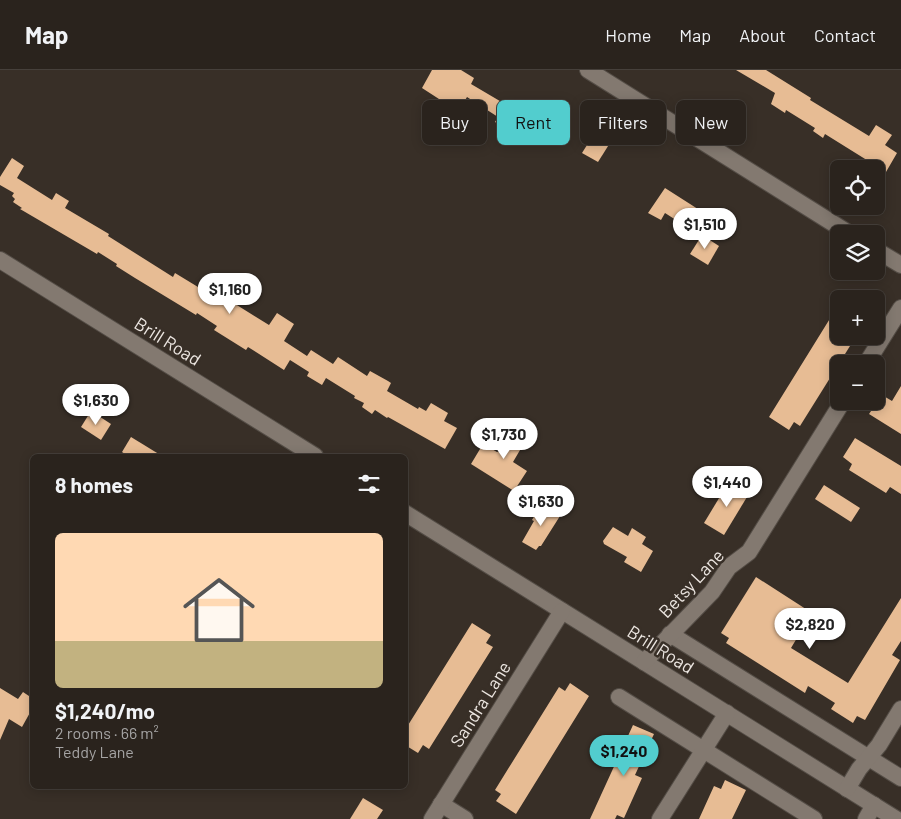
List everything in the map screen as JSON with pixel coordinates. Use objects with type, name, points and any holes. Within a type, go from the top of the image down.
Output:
[{"type":"street","points":[[588,70],[836,225]]},
{"type":"street","points":[[885,255],[901,265]]},
{"type":"street","name":"Brill Road","points":[[0,260],[312,454]]},
{"type":"street","points":[[872,355],[899,315]]},
{"type":"street","name":"Betsy Lane","points":[[644,662],[712,592],[728,567],[749,552],[837,410]]},
{"type":"street","name":"Brill Road","points":[[408,515],[847,789],[870,812],[896,819]]},
{"type":"street","name":"Sandra Lane","points":[[432,819],[562,611]]},
{"type":"street","points":[[670,634],[901,778]]},
{"type":"street","points":[[619,697],[814,819]]},
{"type":"street","points":[[847,789],[859,769],[879,745],[901,709]]},
{"type":"street","points":[[660,819],[727,713]]},
{"type":"street","points":[[441,804],[465,819]]},
{"type":"building","points":[[432,70],[461,70],[474,78],[471,84],[498,100],[497,116],[487,110],[487,100],[472,100],[467,97],[465,100],[441,100],[422,88]]},
{"type":"building","points":[[736,70],[766,70],[811,98],[810,100],[869,136],[876,125],[892,135],[885,145],[897,153],[886,172],[885,160],[867,160],[825,134],[823,138],[813,131],[815,128],[786,110],[785,113],[771,104],[775,93]]},
{"type":"building","points":[[587,145],[609,145],[598,162],[582,153]]},
{"type":"building","points":[[12,158],[24,166],[17,178],[52,200],[56,193],[69,201],[65,208],[109,234],[108,236],[173,277],[175,273],[198,287],[199,284],[269,325],[277,313],[294,324],[284,341],[307,356],[311,350],[333,364],[338,357],[367,376],[370,371],[388,381],[391,383],[387,391],[418,409],[419,407],[426,411],[431,403],[448,413],[444,421],[457,428],[445,449],[375,410],[372,414],[362,407],[364,403],[354,398],[355,396],[326,378],[322,385],[307,376],[309,372],[290,360],[284,370],[248,347],[246,350],[214,330],[217,326],[197,313],[196,315],[135,278],[98,252],[97,254],[20,209],[22,208],[13,202],[15,199],[12,196],[14,193],[0,185],[0,177]]},
{"type":"building","points":[[665,188],[701,211],[690,229],[665,213],[661,220],[648,213]]},
{"type":"building","points":[[702,235],[719,246],[708,265],[690,254]]},
{"type":"building","points":[[830,319],[830,345],[850,346],[844,355],[830,355],[830,378],[800,426],[794,422],[789,430],[769,417]]},
{"type":"building","points":[[901,386],[901,434],[869,414],[872,410],[885,410],[885,397],[892,401]]},
{"type":"building","points":[[91,411],[111,424],[101,440],[81,427]]},
{"type":"building","points":[[516,424],[530,433],[513,462],[527,471],[514,491],[471,464],[483,444],[497,452],[500,451]]},
{"type":"building","points":[[131,437],[159,454],[125,454],[122,452]]},
{"type":"building","points":[[855,438],[901,466],[901,494],[890,487],[886,493],[849,470],[852,464],[843,457]]},
{"type":"building","points":[[730,480],[750,492],[724,535],[704,523]]},
{"type":"building","points":[[824,485],[860,508],[851,522],[815,499]]},
{"type":"building","points":[[541,504],[560,516],[541,546],[536,550],[522,542]]},
{"type":"building","points":[[613,527],[628,536],[632,528],[646,537],[642,544],[653,551],[641,572],[624,562],[627,557],[604,544],[603,541]]},
{"type":"building","points":[[756,577],[812,613],[791,648],[848,683],[901,598],[901,641],[892,655],[900,660],[865,720],[857,716],[853,723],[831,709],[835,703],[808,686],[805,693],[726,643],[729,638],[721,633]]},
{"type":"building","points":[[472,623],[491,635],[486,643],[493,647],[429,749],[423,745],[418,753],[408,747],[408,725]]},
{"type":"building","points":[[570,683],[589,696],[516,814],[496,801],[501,794],[495,790],[559,687],[565,691]]},
{"type":"building","points":[[0,688],[18,699],[23,692],[30,697],[30,713],[22,727],[9,719],[0,740]]},
{"type":"building","points":[[633,725],[654,734],[635,775],[642,778],[624,818],[617,815],[615,819],[590,819]]},
{"type":"building","points":[[725,780],[746,790],[732,819],[699,819],[714,786],[721,789]]},
{"type":"building","points":[[363,798],[383,810],[377,819],[350,819]]}]
